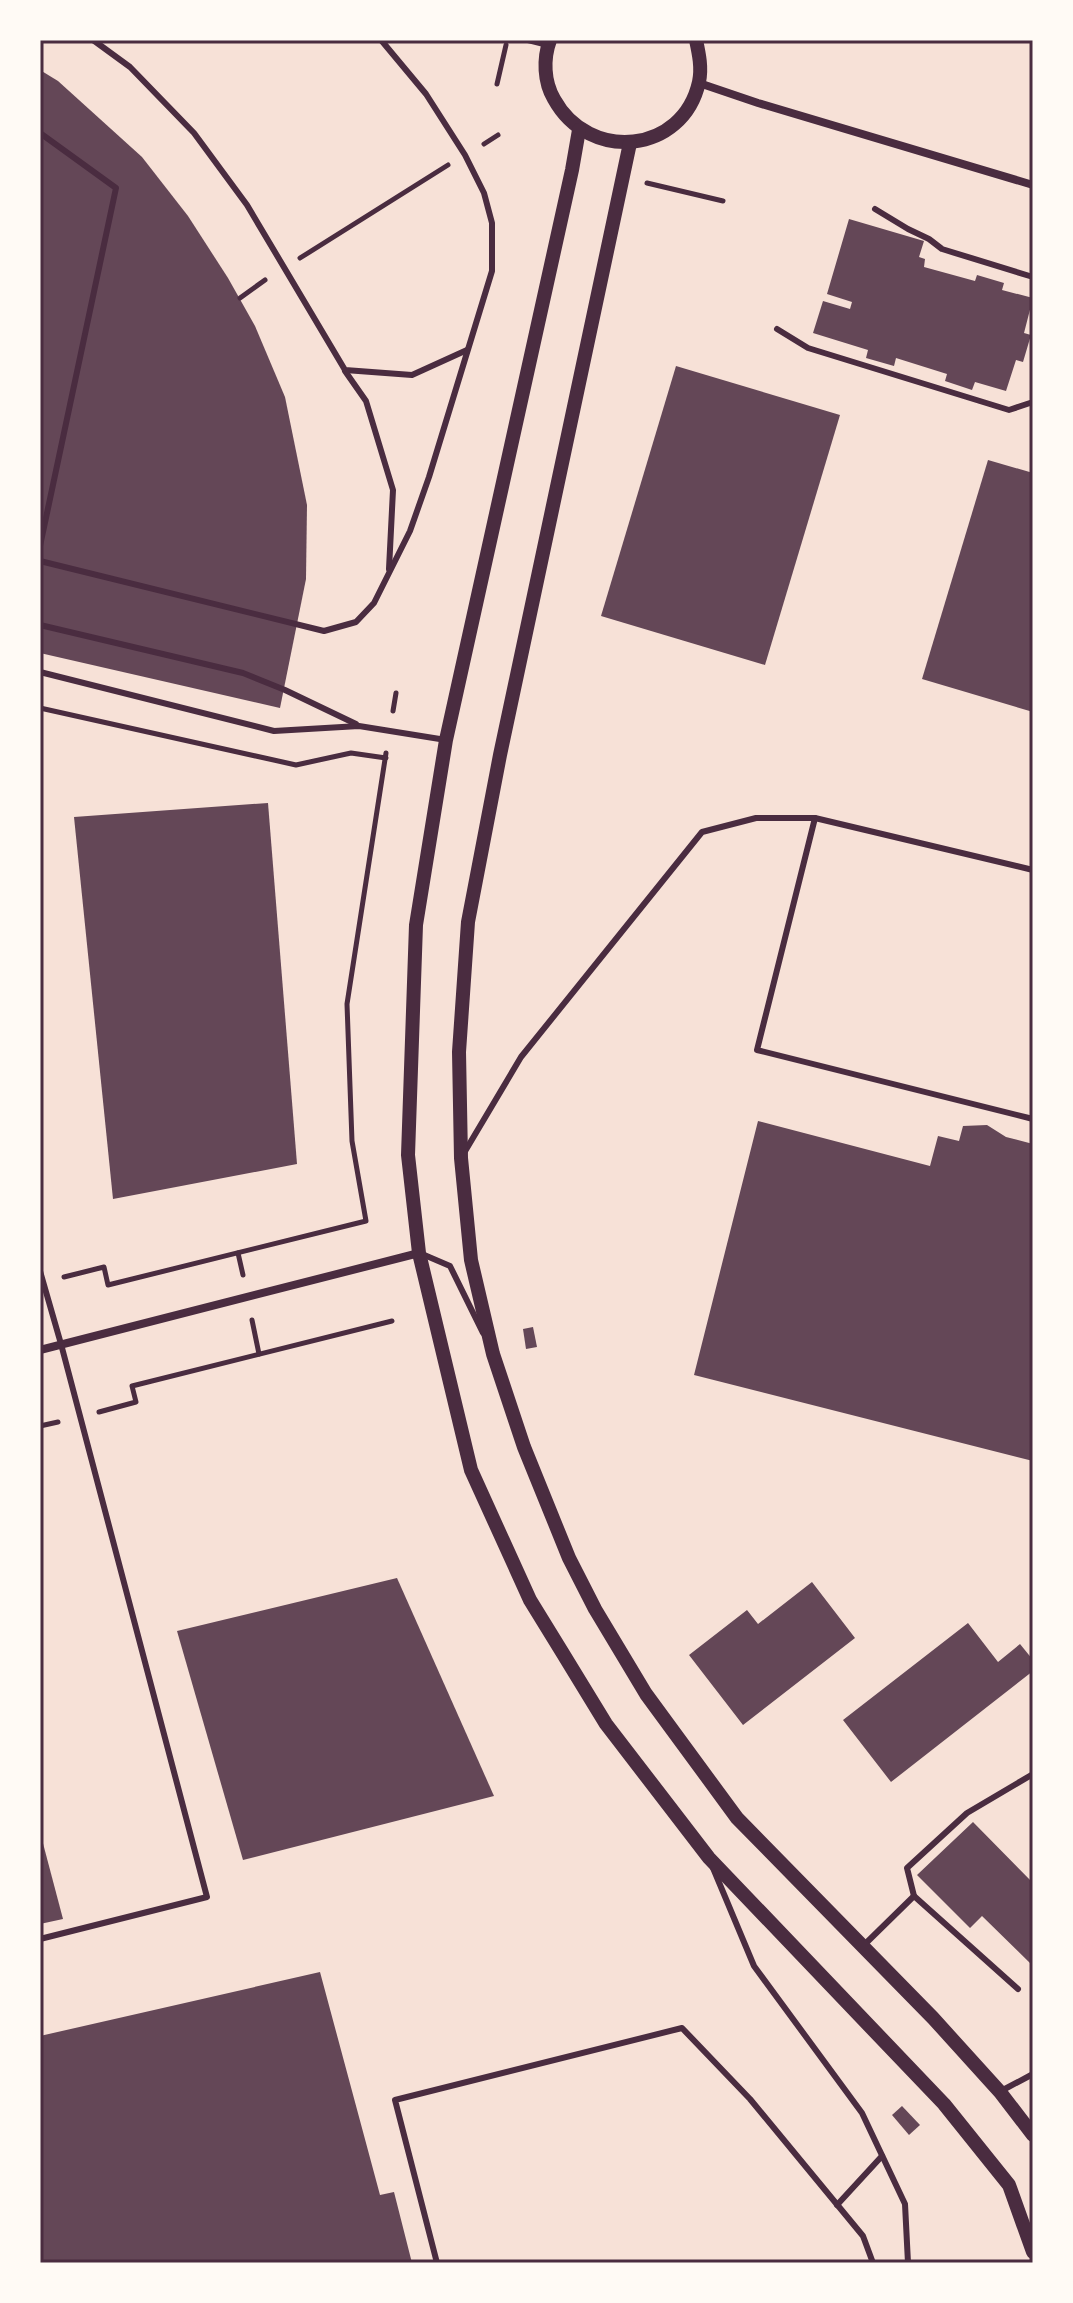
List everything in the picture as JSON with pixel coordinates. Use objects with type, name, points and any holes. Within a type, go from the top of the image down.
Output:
[{"type":"street","points":[[549,42],[545,68],[550,92],[562,113],[579,130],[603,141],[630,143],[654,137],[674,124],[689,106],[699,83],[701,60],[696,40]]},
{"type":"street","points":[[699,83],[1033,185]]},
{"type":"street","points":[[579,130],[446,740],[416,925],[408,1155],[419,1253],[471,1470],[530,1600],[606,1724],[709,1858],[944,2104],[1009,2185],[1033,2252]]},
{"type":"street","points":[[630,143],[500,755],[468,922],[459,1052],[461,1158],[471,1260],[493,1354],[524,1447],[569,1558],[595,1609],[646,1694],[737,1818],[933,2018],[1000,2092],[1033,2135]]},
{"type":"street","points":[[40,1350],[419,1253]]},
{"type":"lane","points":[[93,40],[130,67],[194,133],[247,205],[366,401],[393,490],[389,573]]},
{"type":"lane","points":[[40,561],[324,631],[356,622],[374,603],[410,531],[492,271],[492,223],[484,193],[465,155],[426,94],[381,40]]},
{"type":"lane","points":[[528,40],[549,42]]},
{"type":"lane","points":[[40,133],[116,188],[40,546]]},
{"type":"lane","points":[[875,209],[942,249],[1033,277]]},
{"type":"lane","points":[[777,329],[808,348],[1009,410],[1033,402]]},
{"type":"lane","points":[[345,370],[412,375],[467,350]]},
{"type":"lane","points":[[40,625],[243,673],[359,726]]},
{"type":"lane","points":[[40,672],[274,731],[359,726],[446,740]]},
{"type":"lane","points":[[461,1158],[521,1057],[702,832],[756,818],[815,818],[1033,870]]},
{"type":"lane","points":[[815,818],[757,1050],[1033,1119]]},
{"type":"lane","points":[[419,1253],[450,1266],[493,1354]]},
{"type":"lane","points":[[40,1271],[207,1897],[40,1939]]},
{"type":"lane","points":[[1018,1989],[914,1896],[907,1868],[967,1813],[1033,1774]]},
{"type":"lane","points":[[709,1858],[754,1966],[862,2113],[905,2204],[908,2263]]},
{"type":"lane","points":[[862,1947],[914,1896]]},
{"type":"lane","points":[[437,2263],[395,2100],[682,2028],[750,2099],[863,2236],[873,2263]]},
{"type":"lane","points":[[1000,2092],[1033,2074]]},
{"type":"lane","points":[[837,2205],[882,2156]]},
{"type":"path","points":[[497,84],[507,40]]},
{"type":"path","points":[[240,298],[498,135]]},
{"type":"path","points":[[648,183],[723,201]]},
{"type":"path","points":[[42,1282],[104,1267],[108,1285],[366,1221],[352,1141],[347,1004],[390,731]]},
{"type":"path","points":[[40,1426],[136,1402],[132,1386],[392,1321]]},
{"type":"building","points":[[40,70],[58,81],[142,157],[188,216],[255,326],[285,397],[307,505],[306,579],[280,708],[40,653]]},
{"type":"building","points":[[849,219],[924,241],[919,257],[925,259],[924,267],[975,281],[977,275],[1004,283],[1002,290],[1033,298],[1024,333],[1031,335],[1023,362],[1016,360],[1006,391],[975,382],[972,390],[945,381],[947,374],[896,358],[894,366],[866,358],[868,350],[813,333],[823,301],[850,309],[852,302],[827,294]]},
{"type":"building","points":[[676,366],[840,415],[765,665],[601,616]]},
{"type":"building","points":[[988,460],[1033,473],[1033,712],[922,679]]},
{"type":"building","points":[[268,803],[297,1164],[113,1199],[74,817]]},
{"type":"building","points":[[758,1121],[930,1166],[938,1136],[959,1141],[963,1126],[987,1125],[1006,1137],[1033,1144],[1033,1461],[694,1375]]},
{"type":"building","points":[[533,1327],[537,1347],[526,1349],[523,1329]]},
{"type":"building","points":[[397,1578],[494,1796],[243,1860],[177,1631]]},
{"type":"building","points":[[812,1582],[855,1638],[743,1725],[689,1655],[747,1610],[758,1624]]},
{"type":"building","points":[[968,1623],[998,1662],[1020,1644],[1033,1660],[1033,1671],[891,1782],[843,1720]]},
{"type":"building","points":[[973,1822],[1033,1883],[1033,1966],[982,1916],[970,1928],[917,1875]]},
{"type":"building","points":[[40,1832],[63,1919],[40,1924]]},
{"type":"building","points":[[320,1972],[380,2195],[394,2192],[412,2263],[40,2263],[40,2036]]},
{"type":"building","points":[[902,2106],[920,2125],[909,2135],[892,2115]]}]
